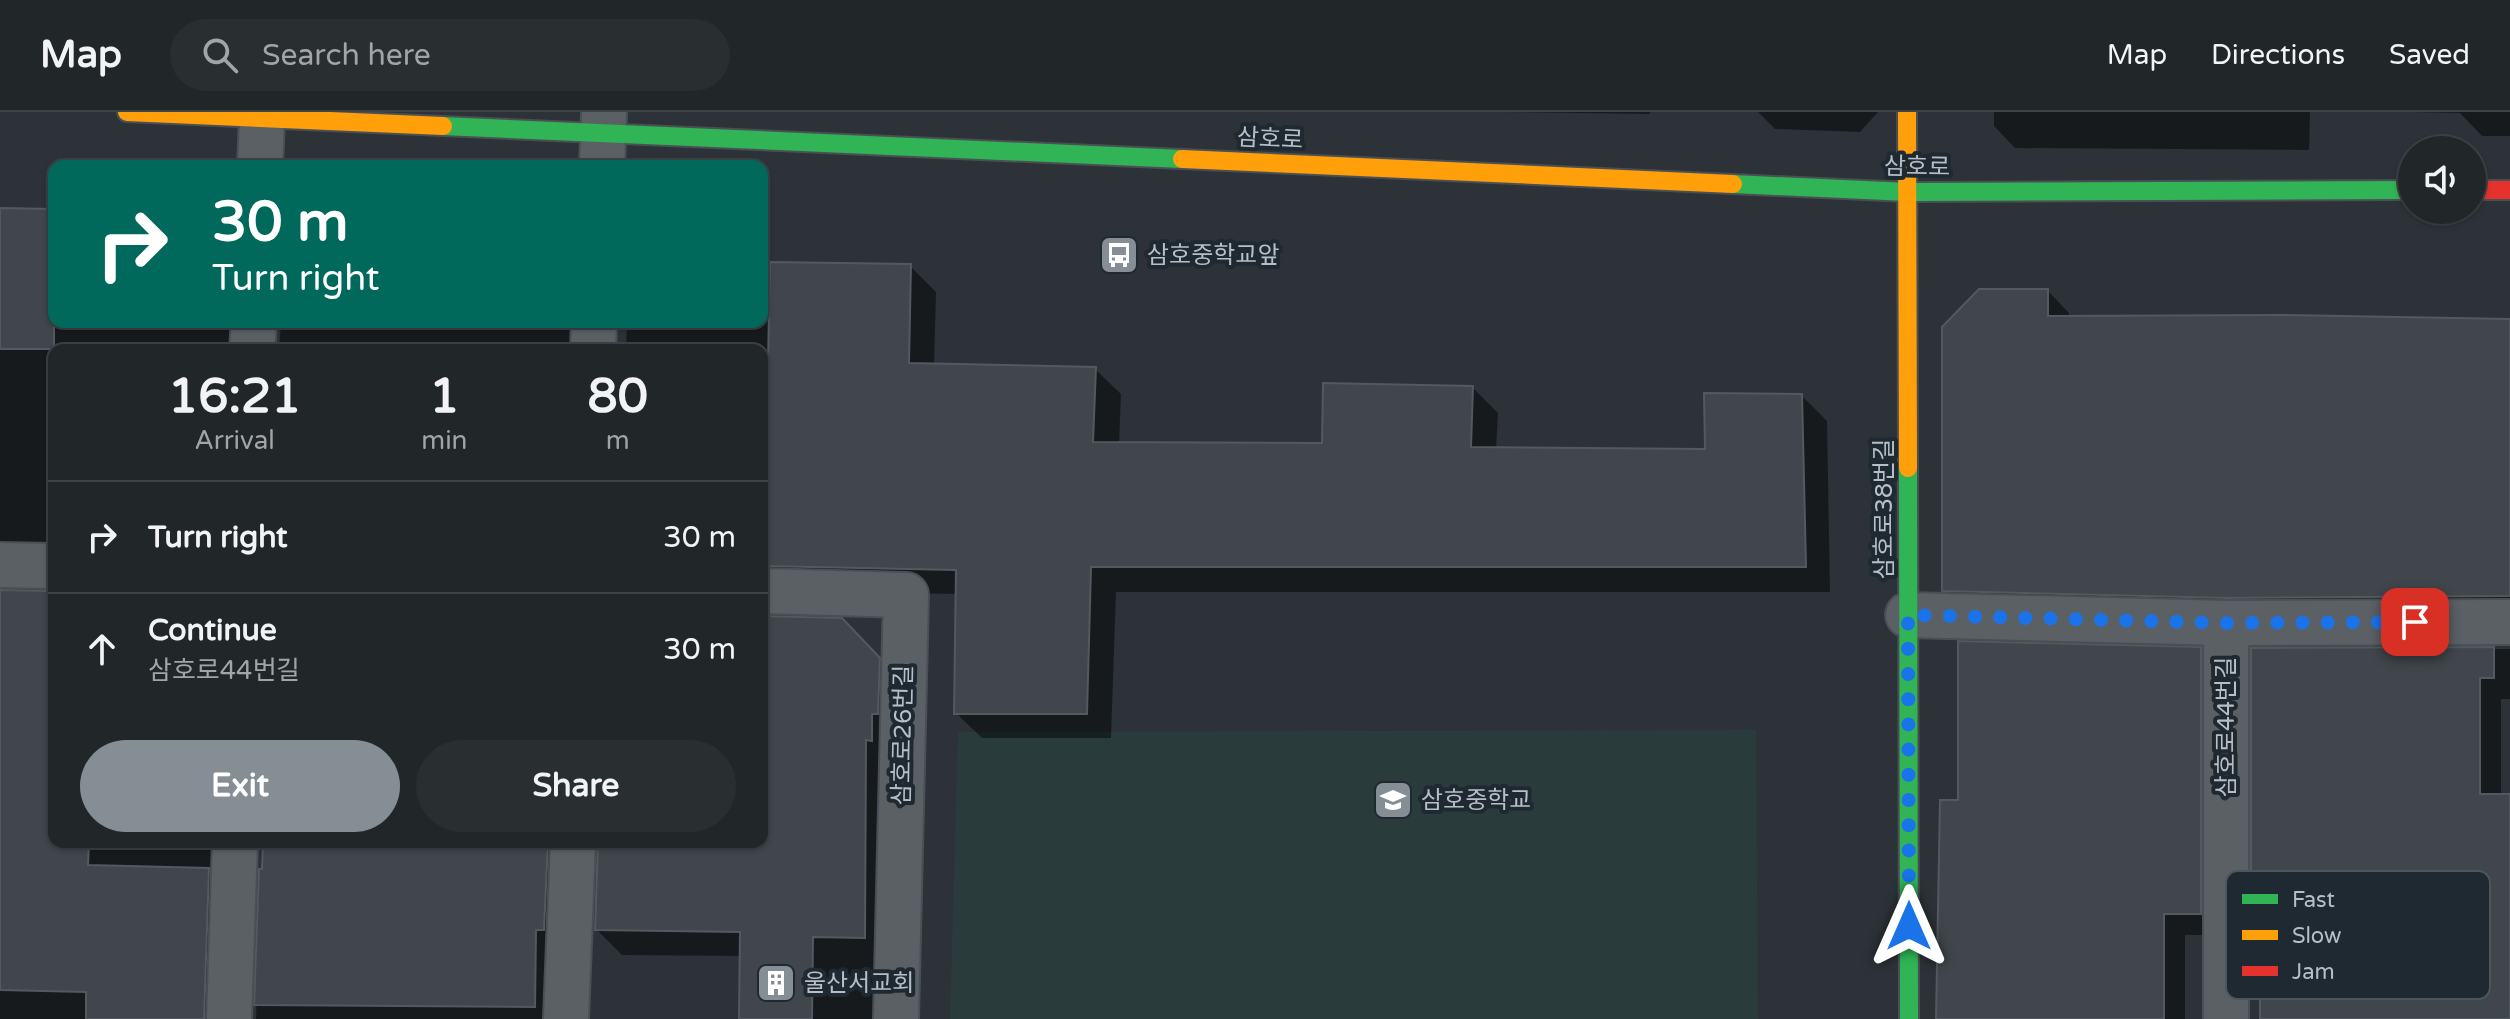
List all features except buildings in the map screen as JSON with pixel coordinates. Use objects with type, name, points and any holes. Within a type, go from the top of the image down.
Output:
[{"type":"main road","name":"삼호로","points":[[127,112],[603,137],[1908,192],[2398,190]]},
{"type":"main road","name":"삼호로38번길","points":[[1907,112],[1909,1019]]},
{"type":"main road","points":[[2486,190],[2510,190]]},
{"type":"street","points":[[260,160],[262,118]]},
{"type":"street","points":[[0,565],[48,566]]},
{"type":"street","name":"삼호로26번길","points":[[768,591],[906,595],[896,1019]]},
{"type":"street","points":[[1908,615],[2226,623]]},
{"type":"street","name":"삼호로44번길","points":[[2226,1019],[2226,623],[2510,622]]},
{"type":"street","points":[[229,1019],[235,848]]},
{"type":"street","points":[[566,1019],[573,848]]},
{"type":"green space","points":[[1756,730],[1758,1019],[950,1019],[958,732]]},
{"type":"traffic: fast","points":[[443,126],[1182,159]]},
{"type":"traffic: fast","points":[[1733,184],[1908,192],[2398,190]]},
{"type":"traffic: fast","points":[[1908,468],[1909,1019]]},
{"type":"traffic: slow","points":[[127,112],[443,126]]},
{"type":"traffic: slow","points":[[1907,112],[1908,468]]},
{"type":"traffic: slow","points":[[1182,159],[1733,184]]},
{"type":"traffic: jam","points":[[2486,190],[2510,190]]},
{"type":"place","name":"삼호중학교앞","points":[[1119,255]]},
{"type":"place","name":"삼호중학교","points":[[1393,800]]},
{"type":"place","name":"울산서교회","points":[[776,983]]},
{"type":"route","points":[[1909,926],[1908,615],[2226,623],[2415,622]]}]
